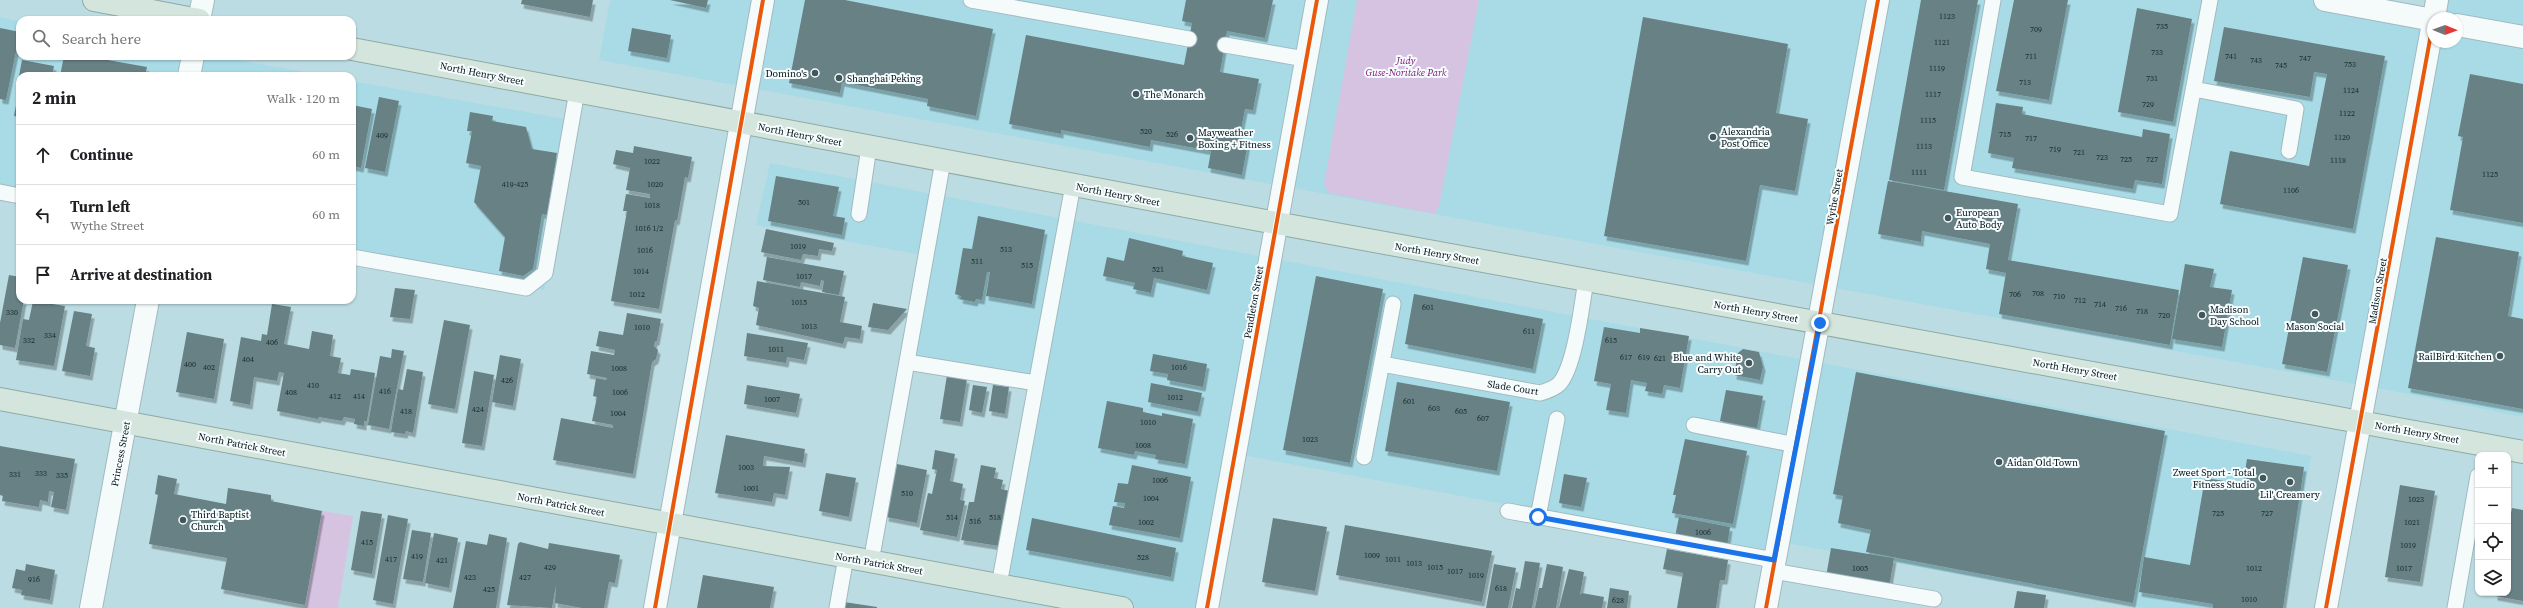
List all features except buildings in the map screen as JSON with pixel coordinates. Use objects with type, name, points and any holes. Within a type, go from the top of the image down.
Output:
[{"type":"highway","points":[[94,0],[178,16]]},
{"type":"highway","name":"North Henry Street","points":[[356,50],[1276,223],[2361,422],[2483,449],[2523,452]]},
{"type":"highway","name":"North Patrick Street","points":[[0,399],[672,526],[999,585],[1046,601],[1122,608]]},
{"type":"street","points":[[200,16],[203,0]]},
{"type":"street","points":[[656,608],[672,526],[763,0]]},
{"type":"street","name":"Pendleton Street","points":[[1207,608],[1305,59],[1317,0]]},
{"type":"street","name":"Wythe Street","points":[[1766,608],[1820,323],[1878,0]]},
{"type":"street","points":[[2325,0],[2427,19]]},
{"type":"street","name":"Madison Street","points":[[2435,12],[2437,0]]},
{"type":"street","points":[[2463,26],[2523,38]]},
{"type":"street","name":"Madison Street","points":[[2326,608],[2428,48]]},
{"type":"street","points":[[190,72],[192,60]]},
{"type":"street","name":"Princess Street","points":[[92,608],[147,304]]},
{"type":"lane","points":[[970,0],[1189,39]]},
{"type":"lane","points":[[1993,0],[1962,177],[2170,214],[2210,0]]},
{"type":"lane","points":[[1225,45],[1305,59]]},
{"type":"lane","points":[[2194,89],[2296,109],[2289,151]]},
{"type":"lane","points":[[356,258],[526,288],[545,273],[577,92]]},
{"type":"lane","points":[[859,214],[869,147]]},
{"type":"lane","points":[[871,562],[943,161]]},
{"type":"lane","points":[[999,585],[1073,185]]},
{"type":"lane","points":[[0,192],[16,195]]},
{"type":"lane","name":"Slade Court","points":[[1382,364],[1540,393],[1550,390],[1559,384],[1569,368],[1586,280]]},
{"type":"lane","points":[[1364,457],[1393,304]]},
{"type":"lane","points":[[907,362],[1036,383]]},
{"type":"lane","points":[[1538,517],[1557,419]]},
{"type":"lane","points":[[1694,426],[1796,445]]},
{"type":"lane","points":[[2455,608],[2476,488]]},
{"type":"lane","points":[[1508,511],[1934,599]]},
{"type":"lane","points":[[837,608],[846,557]]},
{"type":"shaded area","points":[[610,0],[2327,0],[2427,19],[2427,48],[2463,48],[2463,12],[2438,12],[2441,0],[2523,0],[2523,417],[2398,392],[599,60]]},
{"type":"shaded area","points":[[0,17],[16,20],[16,60],[237,60],[304,72],[16,72],[16,193],[0,190]]},
{"type":"shaded area","points":[[356,82],[576,121],[544,290],[356,256]]},
{"type":"shaded area","points":[[770,163],[2311,456],[2284,608],[2144,608],[1781,542],[1777,563],[1509,505],[1237,454],[1210,608],[1125,608],[1007,586],[1042,386],[915,363],[933,257],[756,225]]},
{"type":"green space","name":"Judy Guse-Noritake Park","points":[[1357,0],[1479,0],[1439,206],[1435,214],[1329,193],[1324,184]]},
{"type":"green space","points":[[322,511],[353,516],[338,608],[305,608]]},
{"type":"cycle path","points":[[655,608],[763,0]]},
{"type":"cycle path","points":[[1207,608],[1317,0]]},
{"type":"cycle path","points":[[1766,608],[1878,0]]},
{"type":"cycle path","points":[[2326,608],[2428,48]]},
{"type":"place","name":"Domino's","points":[[815,73]]},
{"type":"place","name":"Shanghai Peking","points":[[839,78]]},
{"type":"place","name":"The Monarch","points":[[1136,94]]},
{"type":"place","name":"Alexandria Post Office","points":[[1713,137]]},
{"type":"place","name":"Mayweather Boxing + Fitness","points":[[1190,138]]},
{"type":"place","name":"European Auto Body","points":[[1948,218]]},
{"type":"place","name":"Mason Social","points":[[2315,314]]},
{"type":"place","name":"Madison Day School","points":[[2202,315]]},
{"type":"place","name":"RailBird Kitchen","points":[[2500,356]]},
{"type":"place","name":"Blue and White Carry Out","points":[[1749,363]]},
{"type":"place","name":"Aidan Old Town","points":[[1999,462]]},
{"type":"place","name":"Zweet Sport - Total Fitness Studio","points":[[2263,478]]},
{"type":"place","name":"Lil' Creamery","points":[[2290,482]]},
{"type":"place","name":"Third Baptist Church","points":[[183,520]]},
{"type":"route","points":[[1538,517],[1774,560],[1820,323]]}]
